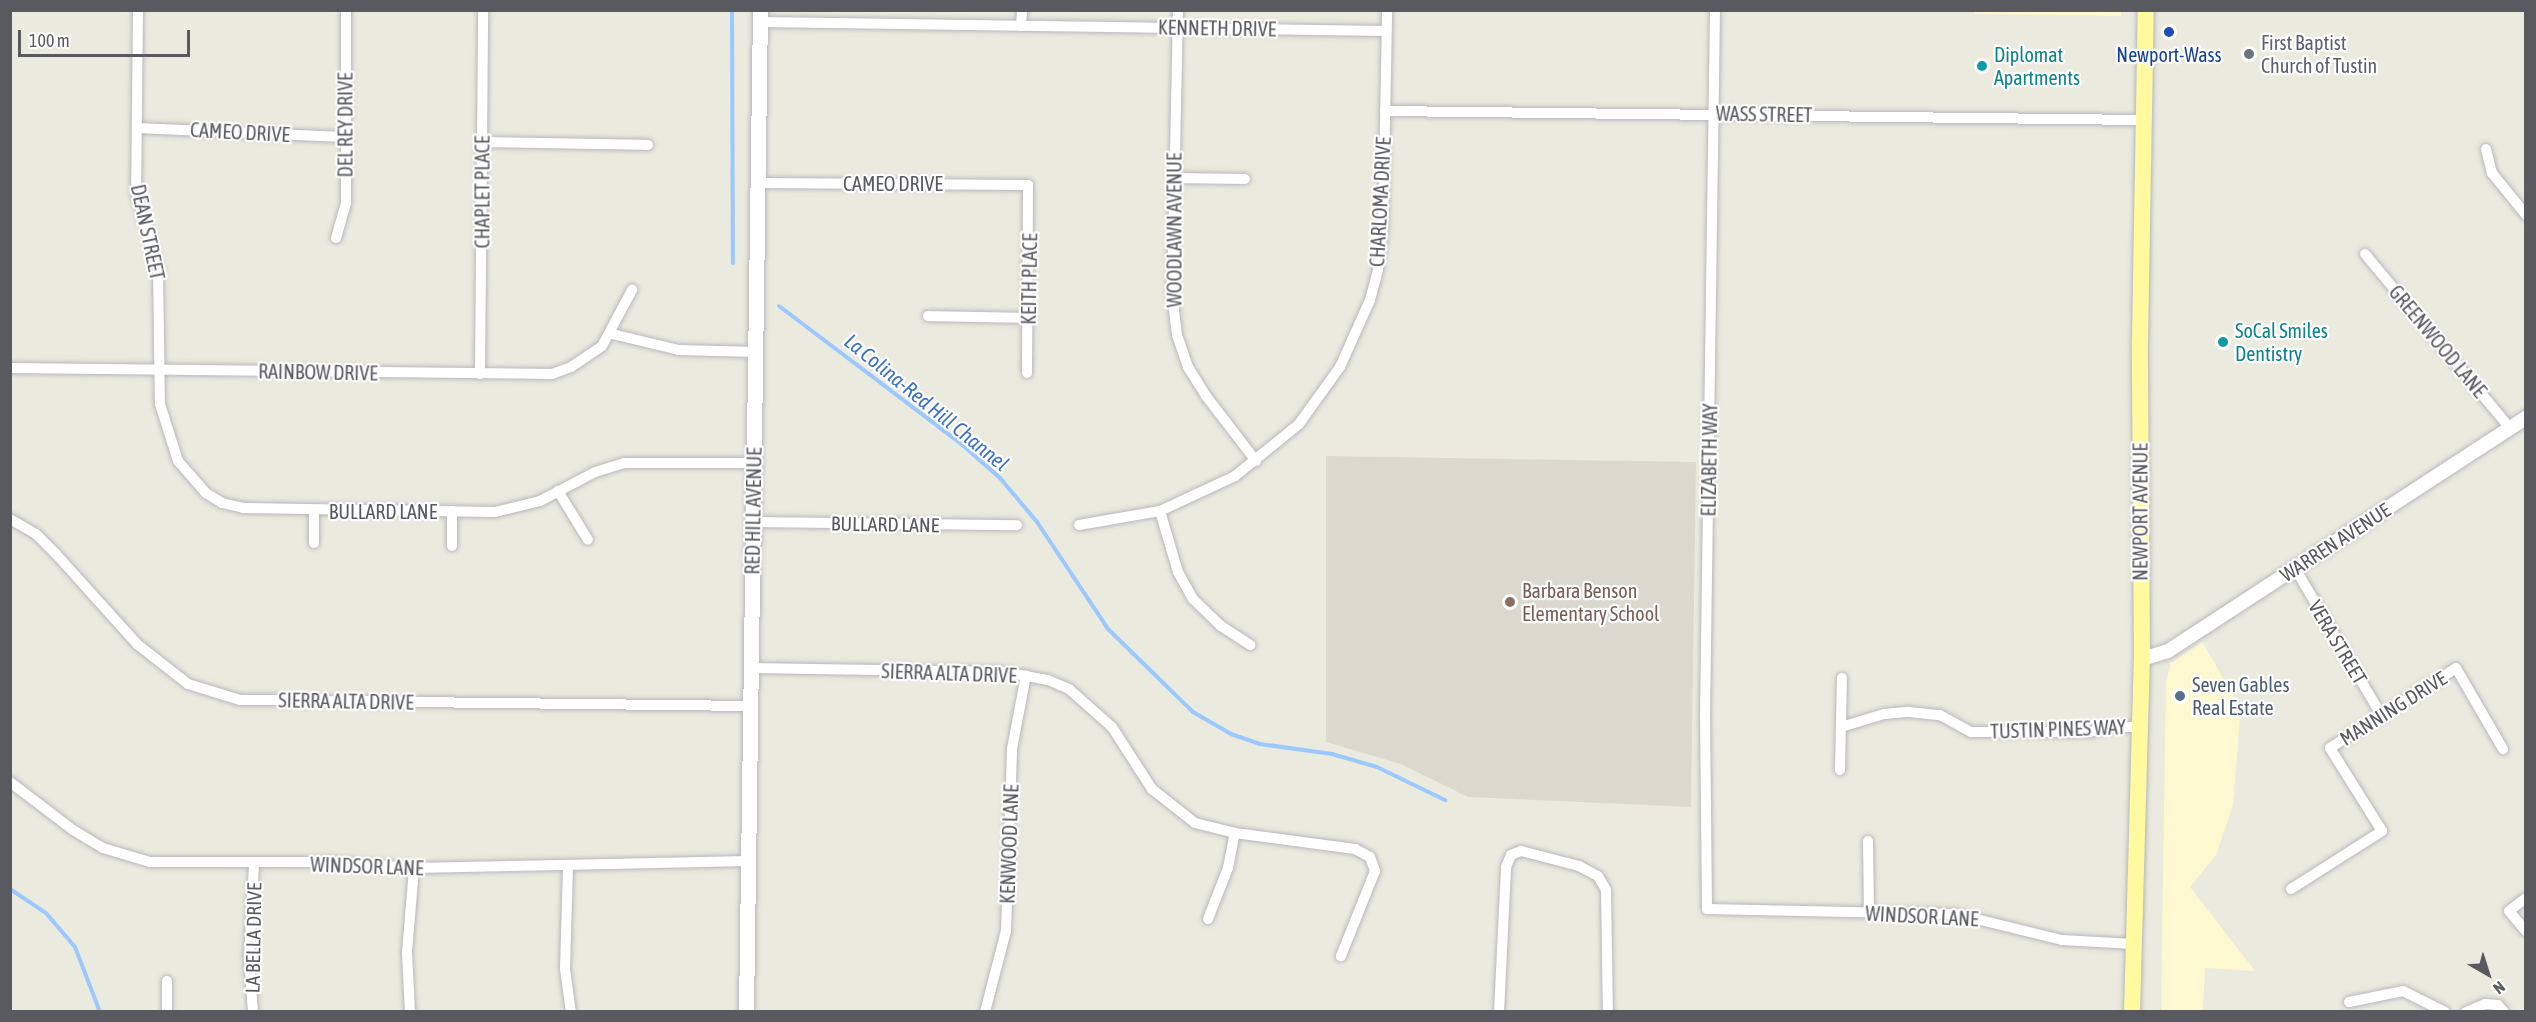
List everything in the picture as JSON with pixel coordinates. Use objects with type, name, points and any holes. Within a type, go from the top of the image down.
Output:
[{"type":"main road","name":"NEWPORT AVENUE","points":[[2132,1011],[2142,659],[2139,599],[2142,120],[2146,11]]},
{"type":"main road","name":"RED HILL AVENUE","points":[[746,1011],[760,16]]},
{"type":"street","name":"DEAN STREET","points":[[138,10],[136,192],[158,268],[160,404],[167,436],[178,461],[193,481]]},
{"type":"street","name":"DEL REY DRIVE","points":[[336,238],[346,202],[344,137],[346,10]]},
{"type":"street","name":"CHAPLET PLACE","points":[[480,374],[483,10]]},
{"type":"street","points":[[1021,26],[1022,10]]},
{"type":"street","name":"WOODLAWN AVENUE","points":[[1178,10],[1172,294],[1177,335],[1188,367],[1206,396],[1256,461]]},
{"type":"street","name":"CHARLOMA DRIVE","points":[[1256,461],[1299,424],[1331,382],[1370,300],[1383,227],[1387,10]]},
{"type":"street","name":"ELIZABETH WAY","points":[[1707,909],[1705,714],[1715,10]]},
{"type":"street","name":"KENNETH DRIVE","points":[[760,16],[1021,26],[1386,31]]},
{"type":"street","name":"WASS STREET","points":[[1385,111],[2142,120]]},
{"type":"street","name":"CAMEO DRIVE","points":[[137,128],[344,137]]},
{"type":"street","points":[[482,142],[648,145]]},
{"type":"street","points":[[2486,149],[2492,172],[2526,215]]},
{"type":"street","points":[[1174,178],[1245,179]]},
{"type":"street","name":"CAMEO DRIVE","points":[[758,183],[1028,185]]},
{"type":"street","name":"KEITH PLACE","points":[[1027,373],[1028,185]]},
{"type":"street","name":"GREENWOOD LANE","points":[[2365,255],[2510,428]]},
{"type":"street","name":"RAINBOW DRIVE","points":[[10,368],[552,374],[586,359],[612,334],[632,290]]},
{"type":"street","points":[[928,316],[1028,318]]},
{"type":"street","points":[[612,334],[678,350],[755,352]]},
{"type":"street","name":"WARREN AVENUE","points":[[2142,659],[2168,651],[2526,418]]},
{"type":"street","points":[[1079,525],[1160,511],[1213,489],[1256,461]]},
{"type":"street","name":"BULLARD LANE","points":[[193,481],[222,503],[243,508],[452,511],[519,508],[595,472],[624,463],[754,463]]},
{"type":"street","points":[[558,491],[588,540]]},
{"type":"street","name":"BULLARD LANE","points":[[314,510],[314,543]]},
{"type":"street","name":"BULLARD LANE","points":[[452,511],[452,546]]},
{"type":"street","points":[[1160,511],[1178,572],[1193,599],[1221,626],[1250,645]]},
{"type":"street","name":"SIERRA ALTA DRIVE","points":[[10,519],[36,534],[146,650],[188,684],[240,700],[750,706]]},
{"type":"street","name":"BULLARD LANE","points":[[753,522],[1017,525]]},
{"type":"street","name":"VERA STREET","points":[[2295,568],[2382,716]]},
{"type":"street","name":"SIERRA ALTA DRIVE","points":[[750,668],[1026,675],[1069,689],[1094,708],[1113,727],[1152,789],[1174,809],[1195,823],[1235,833],[1355,849],[1370,857],[1375,871],[1341,956]]},
{"type":"street","name":"MANNING DRIVE","points":[[2291,889],[2382,831],[2330,748],[2456,668],[2503,749]]},
{"type":"street","name":"KENWOOD LANE","points":[[985,1011],[1006,931],[1012,749],[1026,675]]},
{"type":"street","points":[[1840,770],[1842,678]]},
{"type":"street","name":"TUSTIN PINES WAY","points":[[1841,728],[1884,714],[1909,712],[1940,715],[1971,732],[2090,732],[2111,726],[2139,726]]},
{"type":"street","name":"WINDSOR LANE","points":[[10,782],[73,830],[127,857],[193,866],[328,862],[414,868],[568,868],[747,861]]},
{"type":"street","points":[[1208,919],[1228,868],[1235,833]]},
{"type":"street","points":[[1868,842],[1869,912]]},
{"type":"street","points":[[1499,1011],[1506,867],[1511,855],[1521,851],[1579,866],[1598,876],[1606,890],[1608,1011]]},
{"type":"street","name":"LA BELLA DRIVE","points":[[253,1011],[249,957],[254,865]]},
{"type":"street","points":[[410,1011],[407,952],[414,868]]},
{"type":"street","points":[[568,868],[565,969],[571,1011]]},
{"type":"street","points":[[2526,898],[2509,911],[2526,931]]},
{"type":"street","name":"WINDSOR LANE","points":[[1707,909],[1956,914],[2062,940],[2134,944]]},
{"type":"street","points":[[167,981],[167,1011]]},
{"type":"street","points":[[2349,1002],[2403,991],[2445,1011]]},
{"type":"street","points":[[2466,1011],[2485,1005],[2498,1005],[2504,1011]]},
{"type":"shaded area","points":[[1975,10],[2121,10],[2121,16],[1975,14]]},
{"type":"shaded area","name":"Barbara Benson Elementary School","points":[[1326,456],[1696,462],[1691,807],[1468,797],[1401,764],[1326,742]]},
{"type":"shaded area","points":[[2202,642],[2245,715],[2240,718],[2233,805],[2216,855],[2190,887],[2255,971],[2205,968],[2203,1011],[2161,1011],[2166,681],[2171,663]]},
{"type":"waterway","name":"La Colina-Red Hill Channel","points":[[732,10],[733,263]]},
{"type":"waterway","name":"La Colina-Red Hill Channel","points":[[779,306],[959,442],[1000,478],[1037,522],[1108,629],[1193,712],[1231,734],[1260,744],[1332,754],[1377,767],[1445,800]]},
{"type":"waterway","points":[[10,889],[46,913],[75,947],[100,1012]]},
{"type":"place","name":"Newport-Wass","points":[[2169,32]]},
{"type":"place","name":"First Baptist Church of Tustin","points":[[2249,54]]},
{"type":"place","name":"Diplomat Apartments","points":[[1982,66]]},
{"type":"place","name":"SoCal Smiles Dentistry","points":[[2223,342]]},
{"type":"place","name":"Barbara Benson Elementary School","points":[[1510,602]]},
{"type":"place","name":"Seven Gables Real Estate","points":[[2180,696]]}]
